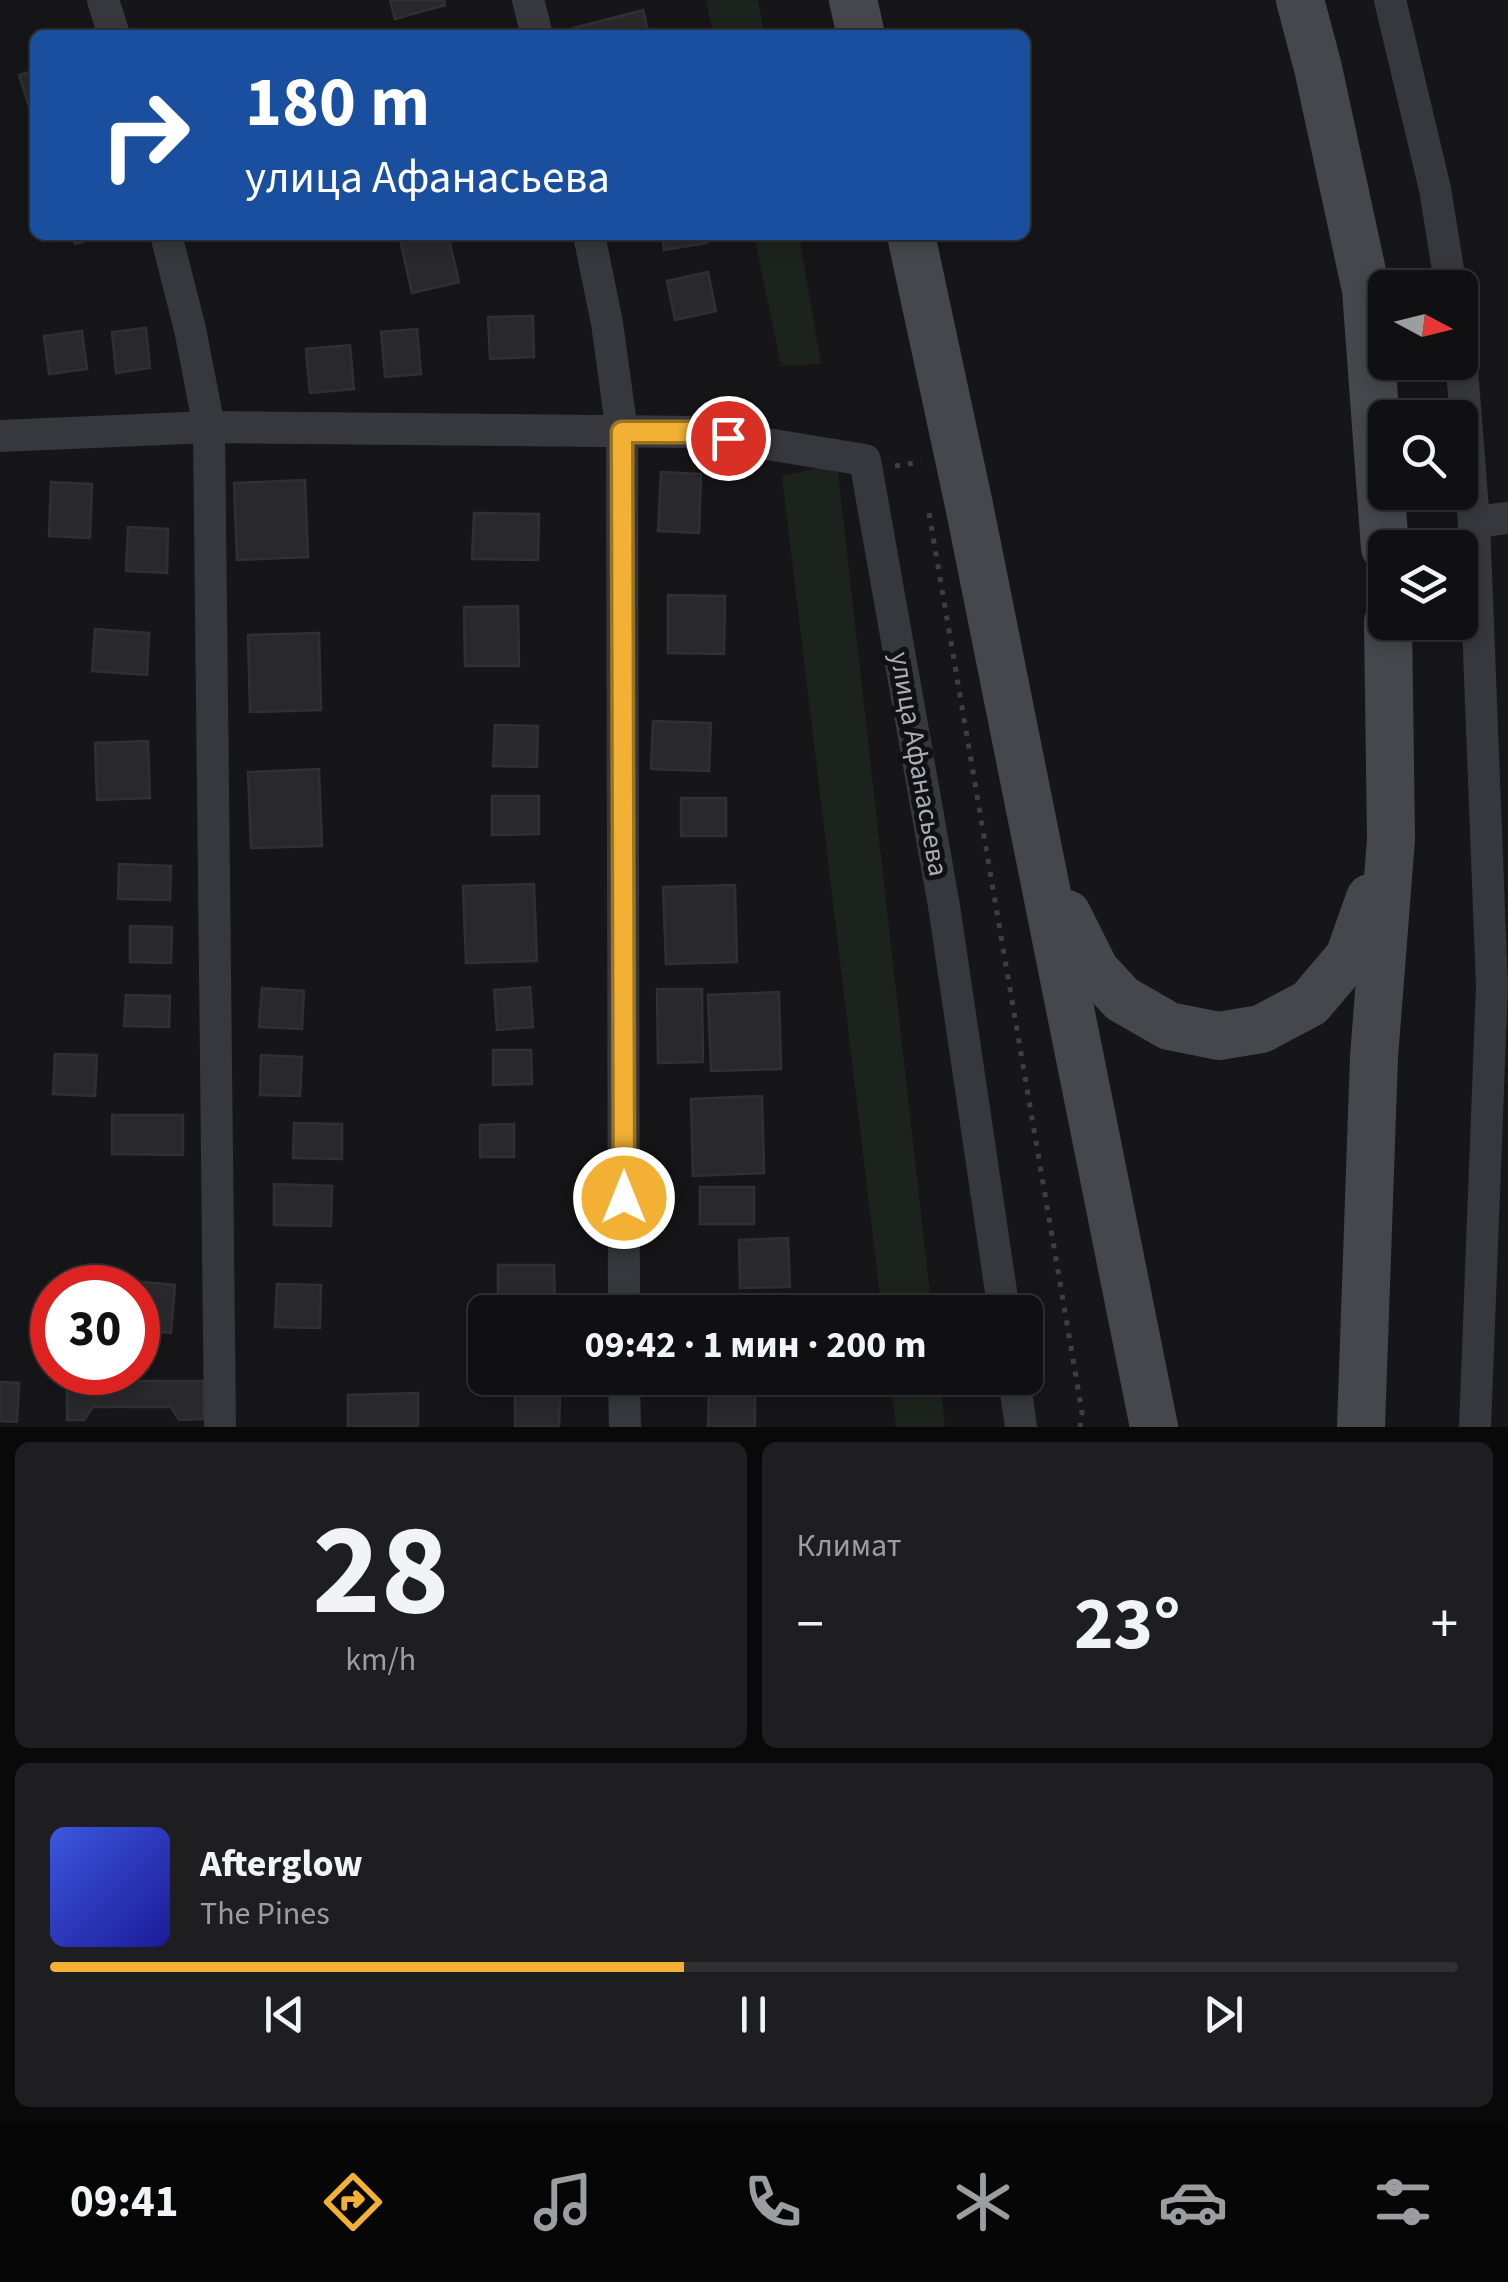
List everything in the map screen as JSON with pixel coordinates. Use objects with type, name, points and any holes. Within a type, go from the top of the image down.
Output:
[{"type":"main road","points":[[853,0],[861,30]]},
{"type":"main road","points":[[1300,0],[1366,290],[1384,530]]},
{"type":"main road","points":[[912,240],[1154,1427]]},
{"type":"main road","points":[[1361,1427],[1374,1056],[1391,840],[1388,640]]},
{"type":"main road","points":[[1037,853],[1095,970],[1122,998],[1169,1026],[1218,1036],[1261,1030],[1310,1003],[1348,957],[1391,840]]},
{"type":"street","points":[[103,0],[112,30]]},
{"type":"street","points":[[528,0],[536,30]]},
{"type":"street","points":[[1390,0],[1435,189],[1448,270]]},
{"type":"street","points":[[167,240],[210,427],[220,1427]]},
{"type":"street","points":[[589,240],[622,432],[624,1295]]},
{"type":"street","points":[[1463,380],[1500,986],[1475,1427]]},
{"type":"street","points":[[0,436],[210,427],[694,432],[865,460],[868,472]]},
{"type":"street","name":"улица Афанасьева","points":[[868,472],[944,906],[1001,1295]]},
{"type":"street","points":[[1474,522],[1508,518]]},
{"type":"street","points":[[624,1395],[624,1427]]},
{"type":"street","points":[[1016,1395],[1021,1427]]},
{"type":"path","points":[[868,472],[921,460],[924,478]]},
{"type":"path","points":[[926,497],[1082,1412],[1080,1427]]},
{"type":"shaded area","points":[[706,0],[758,0],[763,30],[712,30]]},
{"type":"shaded area","points":[[755,240],[800,240],[821,364],[781,366]]},
{"type":"shaded area","points":[[837,464],[930,1295],[880,1295],[782,476]]},
{"type":"shaded area","points":[[892,1395],[942,1395],[945,1427],[896,1427]]},
{"type":"building","points":[[390,0],[444,0],[445,5],[395,19]]},
{"type":"building","points":[[643,10],[648,30],[575,30]]},
{"type":"building","points":[[30,72],[30,109],[19,75]]},
{"type":"building","points":[[400,240],[449,240],[459,282],[412,293]]},
{"type":"building","points":[[663,240],[707,240],[707,243],[664,250]]},
{"type":"building","points":[[708,272],[716,311],[675,320],[667,281]]},
{"type":"building","points":[[533,316],[534,357],[490,359],[488,317]]},
{"type":"building","points":[[146,328],[150,368],[116,373],[112,332]]},
{"type":"building","points":[[417,329],[421,374],[385,377],[381,332]]},
{"type":"building","points":[[82,331],[87,369],[49,374],[44,336]]},
{"type":"building","points":[[350,345],[354,389],[310,393],[306,349]]},
{"type":"building","points":[[661,472],[701,474],[699,533],[658,531]]},
{"type":"building","points":[[305,480],[308,557],[237,560],[234,483]]},
{"type":"building","points":[[51,482],[92,484],[90,538],[49,536]]},
{"type":"building","points":[[474,513],[539,514],[538,560],[472,559]]},
{"type":"building","points":[[128,527],[168,529],[167,573],[126,571]]},
{"type":"building","points":[[668,595],[725,596],[724,654],[668,653]]},
{"type":"building","points":[[518,606],[519,666],[465,666],[464,607]]},
{"type":"building","points":[[95,629],[149,633],[147,675],[92,671]]},
{"type":"building","points":[[319,633],[321,710],[250,712],[248,635]]},
{"type":"building","points":[[653,721],[711,723],[709,771],[651,769]]},
{"type":"building","points":[[495,725],[538,726],[537,767],[493,766]]},
{"type":"building","points":[[148,741],[150,798],[97,800],[95,743]]},
{"type":"building","points":[[319,769],[322,846],[251,848],[248,772]]},
{"type":"building","points":[[492,796],[539,796],[539,834],[492,835]]},
{"type":"building","points":[[681,798],[726,798],[726,836],[681,836]]},
{"type":"building","points":[[119,864],[171,866],[170,900],[118,899]]},
{"type":"building","points":[[534,884],[537,961],[466,963],[463,886]]},
{"type":"building","points":[[735,885],[737,962],[666,964],[663,887]]},
{"type":"building","points":[[130,926],[172,927],[171,963],[130,962]]},
{"type":"building","points":[[530,987],[533,1027],[497,1030],[494,990]]},
{"type":"building","points":[[262,988],[304,991],[302,1029],[259,1027]]},
{"type":"building","points":[[657,989],[702,989],[703,1062],[658,1063]]},
{"type":"building","points":[[779,992],[781,1069],[711,1071],[708,995]]},
{"type":"building","points":[[126,995],[170,996],[169,1027],[124,1026]]},
{"type":"building","points":[[493,1050],[531,1050],[532,1084],[493,1085]]},
{"type":"building","points":[[55,1054],[97,1055],[95,1096],[53,1094]]},
{"type":"building","points":[[261,1055],[302,1057],[300,1096],[260,1095]]},
{"type":"building","points":[[762,1096],[764,1173],[693,1176],[691,1099]]},
{"type":"building","points":[[112,1115],[183,1115],[183,1155],[112,1154]]},
{"type":"building","points":[[294,1123],[342,1124],[342,1159],[293,1158]]},
{"type":"building","points":[[514,1124],[514,1157],[480,1157],[480,1125]]},
{"type":"building","points":[[274,1184],[332,1186],[331,1226],[274,1225]]},
{"type":"building","points":[[700,1187],[754,1187],[754,1224],[700,1224]]},
{"type":"building","points":[[788,1238],[790,1287],[740,1288],[739,1240]]},
{"type":"building","points":[[498,1265],[554,1265],[555,1295],[498,1295]]},
{"type":"building","points":[[160,1284],[175,1285],[171,1333],[160,1332]]},
{"type":"building","points":[[277,1284],[321,1285],[320,1328],[275,1327]]},
{"type":"building","points":[[160,1381],[204,1381],[203,1419],[179,1420],[171,1407],[93,1407],[84,1420],[67,1420],[67,1395],[160,1395]]},
{"type":"building","points":[[0,1382],[19,1383],[17,1422],[0,1421]]},
{"type":"building","points":[[418,1393],[418,1427],[348,1427],[348,1395]]},
{"type":"building","points":[[515,1395],[560,1396],[559,1427],[515,1427]]},
{"type":"building","points":[[709,1395],[755,1395],[755,1427],[708,1427]]},
{"type":"route","points":[[624,1198],[622,432],[694,432],[728,438]]}]
